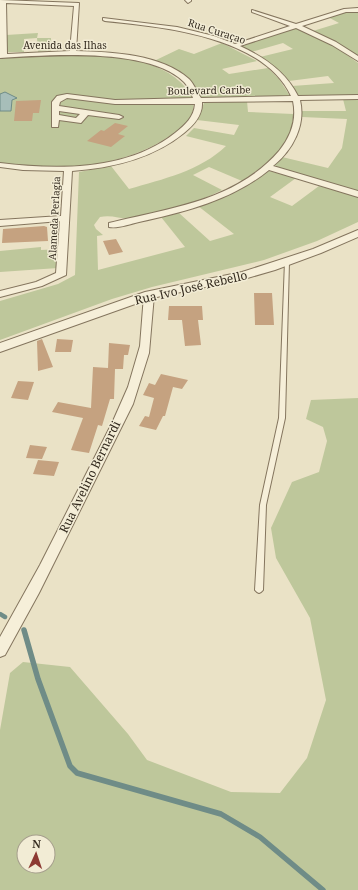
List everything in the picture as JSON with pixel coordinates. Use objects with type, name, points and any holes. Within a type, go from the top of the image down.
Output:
[{"type":"street","points":[[2,56],[2,1],[78,4],[73,53]]},
{"type":"street","points":[[234,46],[346,10],[356,10]]},
{"type":"street","points":[[254,11],[295,26],[335,44],[358,59]]},
{"type":"street","name":"Rua Curaçao","points":[[105,19],[153,24],[185,30],[234,46],[256,57],[276,71],[288,83],[298,110],[296,129],[282,153],[268,167],[246,182],[214,198],[159,216],[112,225]]},
{"type":"street","name":"Avenida das Ilhas","points":[[2,56],[73,53],[112,55],[143,60],[156,65],[186,81],[195,91],[199,101]]},
{"type":"street","name":"Boulevard Caribe","points":[[56,108],[56,102],[60,98],[76,97],[115,102],[358,97]]},
{"type":"street","points":[[0,165],[41,169],[68,169],[116,162],[154,150],[178,136],[189,125],[196,114],[199,101]]},
{"type":"street","points":[[86,112],[78,121],[56,121],[56,108],[86,112],[119,117]]},
{"type":"street","points":[[268,167],[358,194]]},
{"type":"street","points":[[0,173],[41,169]]},
{"type":"street","name":"Alameda Perlagia","points":[[0,294],[44,283],[61,275],[68,169]]},
{"type":"street","points":[[0,223],[65,218]]},
{"type":"street","name":"Rua Ivo José Rebello","points":[[0,348],[149,295],[249,274],[287,262],[358,233]]},
{"type":"street","name":"Rua Avelino Bernardi","points":[[0,650],[17,622],[46,565],[115,427],[137,378],[145,351],[149,295]]},
{"type":"lane","points":[[259,590],[263,505],[282,418],[287,262]]},
{"type":"green space","points":[[346,11],[358,11],[358,58],[313,31],[339,23],[328,17]]},
{"type":"green space","points":[[297,28],[336,47],[358,63],[358,95],[297,95],[292,86],[334,83],[328,76],[289,81],[260,57],[293,49],[283,43],[251,52],[239,46]]},
{"type":"green space","points":[[38,33],[37,38],[24,39],[24,52],[6,52],[6,35]]},
{"type":"green space","points":[[37,38],[51,38],[51,51],[38,52]]},
{"type":"green space","points":[[222,43],[257,61],[222,69],[229,74],[268,68],[279,79],[290,96],[202,98],[188,80],[154,61],[179,49],[194,54]]},
{"type":"green space","points":[[75,54],[106,56],[139,61],[155,66],[169,73],[181,83],[193,99],[193,113],[189,121],[179,131],[149,148],[108,162],[65,167],[21,166],[0,163],[0,58]]},
{"type":"green space","points":[[358,98],[358,192],[276,167],[274,165],[282,157],[328,168],[342,148],[347,119],[302,117],[302,111],[346,111],[343,99]]},
{"type":"green space","points":[[247,101],[248,112],[293,114],[289,135],[276,154],[260,169],[242,181],[209,167],[193,175],[222,190],[190,204],[168,211],[134,218],[109,216],[100,217],[94,225],[103,235],[97,236],[98,270],[185,247],[161,217],[179,213],[210,241],[234,234],[198,206],[269,171],[296,178],[270,197],[292,206],[319,186],[358,196],[358,222],[317,241],[264,260],[152,287],[112,299],[0,340],[0,301],[58,284],[75,275],[79,172],[111,166],[129,189],[168,178],[193,168],[216,155],[226,146],[186,136],[194,128],[234,135],[239,125],[197,120],[204,103]]},
{"type":"green space","points":[[41,247],[41,250],[59,249],[58,268],[0,272],[0,251]]},
{"type":"green space","points":[[358,398],[358,890],[0,890],[0,730],[10,673],[23,662],[70,667],[128,734],[147,760],[231,792],[280,793],[307,758],[326,700],[310,618],[276,558],[271,528],[292,482],[319,472],[327,441],[323,427],[306,419],[311,400]]},
{"type":"water","points":[[5,92],[17,98],[12,100],[11,111],[0,111],[0,94]]},
{"type":"building","points":[[41,100],[39,113],[33,113],[32,121],[14,121],[16,101]]},
{"type":"building","points":[[115,123],[128,126],[118,134],[125,136],[111,147],[87,141],[101,130],[104,131]]},
{"type":"building","points":[[47,227],[48,241],[2,243],[3,229]]},
{"type":"building","points":[[116,239],[123,252],[109,255],[103,241]]},
{"type":"building","points":[[254,293],[272,293],[274,325],[255,325]]},
{"type":"building","points":[[169,306],[202,306],[203,320],[198,320],[201,345],[185,346],[182,320],[168,320]]},
{"type":"building","points":[[42,339],[53,367],[38,371],[37,341]]},
{"type":"building","points":[[57,339],[73,340],[71,352],[55,352]]},
{"type":"building","points":[[109,343],[130,345],[128,355],[124,355],[123,369],[115,369],[114,399],[110,399],[102,426],[98,425],[89,453],[71,450],[83,418],[52,412],[58,402],[91,408],[93,367],[108,368]]},
{"type":"building","points":[[161,374],[188,380],[182,389],[173,387],[165,416],[163,416],[156,430],[139,426],[145,416],[149,417],[154,398],[143,395],[149,383],[155,385]]},
{"type":"building","points":[[18,381],[34,382],[28,400],[11,398]]},
{"type":"building","points":[[30,445],[47,447],[42,459],[26,458]]},
{"type":"building","points":[[38,460],[59,462],[54,476],[33,474]]},
{"type":"waterway","points":[[0,614],[5,617]]},
{"type":"waterway","points":[[24,630],[38,679],[70,766],[77,773],[221,814],[260,837],[323,890]]}]
